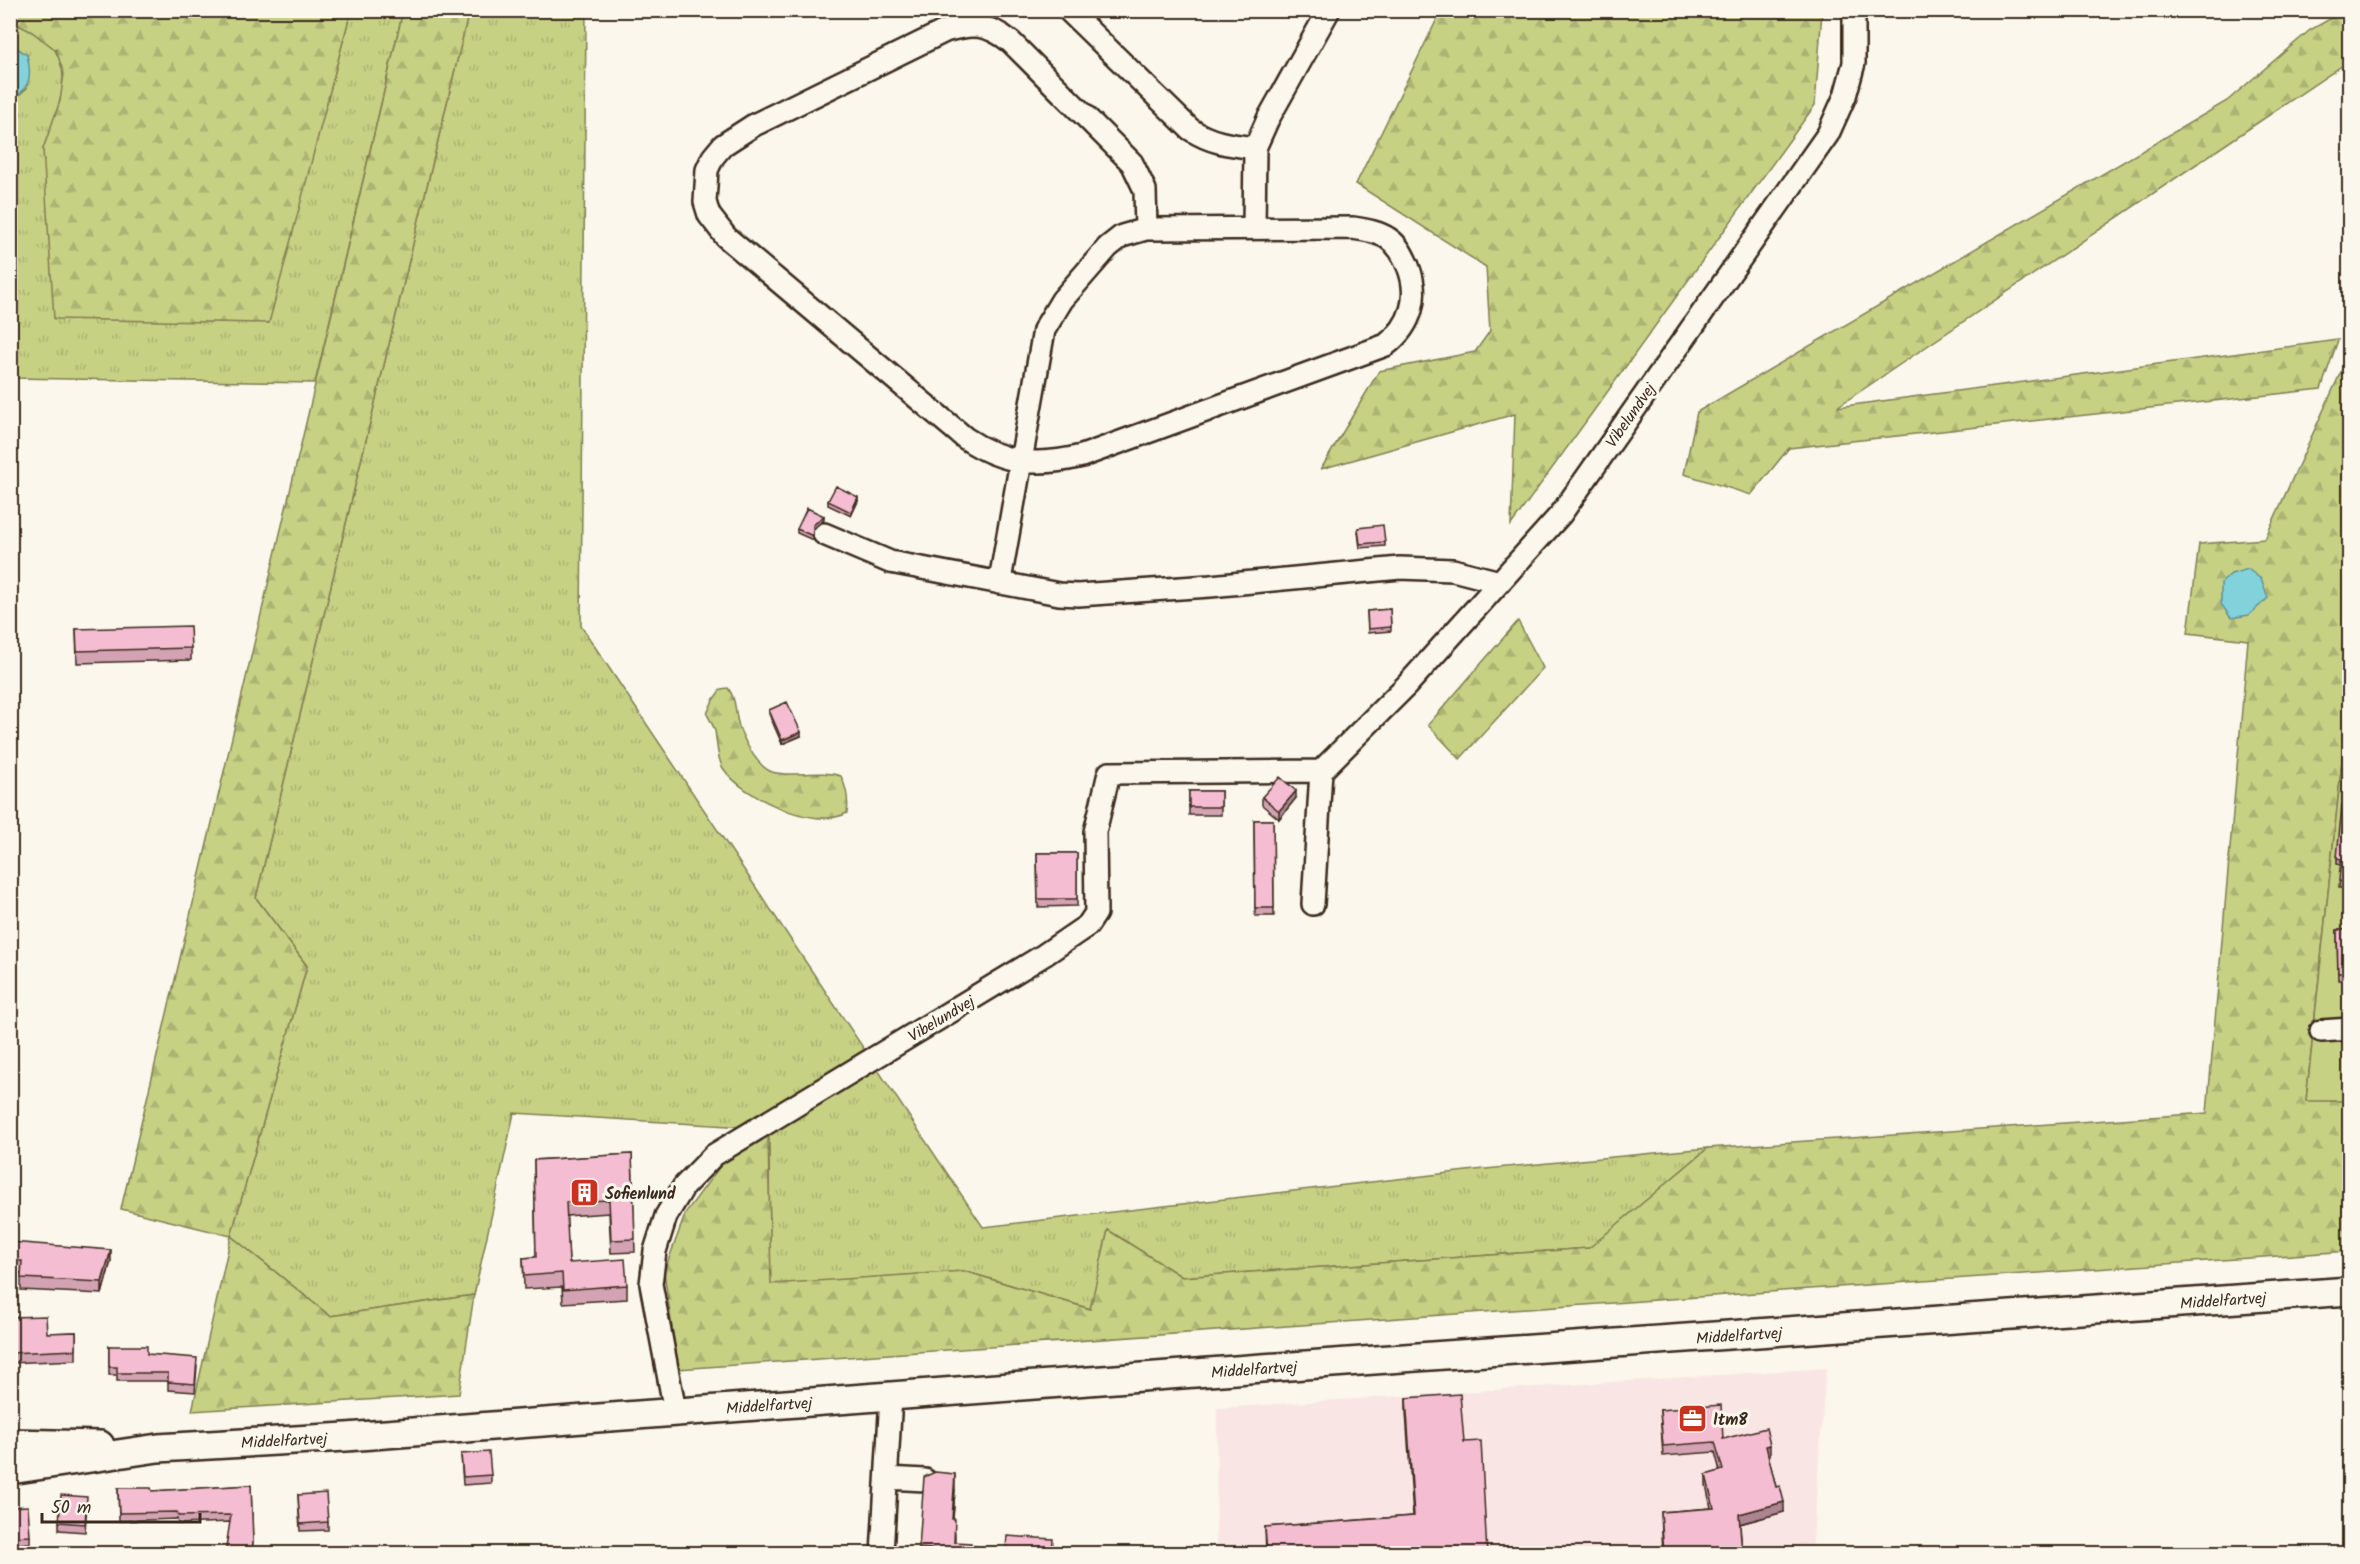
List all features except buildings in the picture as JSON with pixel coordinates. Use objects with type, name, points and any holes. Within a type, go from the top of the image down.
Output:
[{"type":"main road","name":"Middelfartvej","points":[[10,1470],[158,1448],[346,1437],[2349,1291]]},
{"type":"main road","name":"Middelfartvej","points":[[10,1443],[158,1448]]},
{"type":"street","points":[[1068,10],[1190,129],[1205,139],[1220,144],[1255,148]]},
{"type":"street","points":[[1254,228],[1255,148],[1268,118],[1329,10]]},
{"type":"street","name":"Vibelundvej","points":[[675,1412],[651,1284],[655,1251],[666,1216],[684,1186],[714,1155],[1044,955],[1088,925],[1096,913],[1095,832],[1109,772],[1321,771],[1407,685],[1561,514],[1828,134],[1845,96],[1854,63],[1854,10]]},
{"type":"street","points":[[999,583],[1020,461],[1044,330],[1062,300],[1108,247],[1122,236],[1146,229],[1353,228],[1373,232],[1389,239],[1401,251],[1414,280],[1413,304],[1405,326],[1386,345],[1082,456],[1056,463],[1020,461],[987,453],[965,438],[726,237],[709,215],[705,202],[707,170],[713,157],[723,146],[754,125],[934,37],[964,26],[981,26],[998,32],[1011,42],[1132,163],[1145,190],[1146,229]]},
{"type":"street","points":[[824,534],[890,562],[1059,594],[1078,595],[1210,586],[1400,568],[1453,570],[1500,582]]},
{"type":"street","points":[[1313,904],[1321,771]]},
{"type":"street","points":[[2320,1031],[2349,1029]]},
{"type":"street","points":[[882,1554],[891,1396]]},
{"type":"street","points":[[887,1478],[925,1480]]},
{"type":"shaded area","points":[[1826,1368],[1812,1553],[1216,1554],[1217,1408]]},
{"type":"green space","points":[[10,11],[351,11],[269,323],[54,319],[43,149],[60,101],[64,74],[56,50],[32,32],[11,21]]},
{"type":"green space","points":[[351,11],[403,11],[315,383],[11,378],[10,103],[27,88],[27,55],[11,44],[11,21],[36,34],[53,47],[61,63],[63,75],[60,100],[43,149],[268,323]]},
{"type":"green space","points":[[403,11],[469,11],[256,898],[307,966],[231,1236],[121,1209]]},
{"type":"green space","points":[[469,11],[586,11],[581,626],[983,1227],[1475,1170],[1708,1148],[1590,1248],[1182,1277],[1108,1230],[1091,1309],[964,1271],[770,1285],[769,1136],[745,1127],[514,1113],[474,1295],[330,1316],[231,1236],[307,966],[256,898]]},
{"type":"green space","points":[[1441,11],[1822,11],[1815,105],[1511,525],[1515,414],[1321,469],[1379,371],[1475,352],[1490,331],[1486,267],[1356,184]]},
{"type":"green space","points":[[2344,11],[2349,11],[2349,61],[1837,407],[2338,340],[2321,389],[1789,448],[1751,495],[1684,474],[1697,412],[2227,101],[2310,30]]},
{"type":"green space","points":[[2349,354],[2349,695],[2306,1100],[2349,1101],[2349,1251],[678,1369],[664,1272],[686,1212],[723,1162],[768,1136],[771,1284],[964,1271],[1090,1309],[1108,1230],[1182,1277],[1589,1248],[1708,1148],[2207,1113],[2248,640],[2188,633],[2199,544],[2265,539]]},
{"type":"green space","points":[[1518,621],[1543,668],[1460,759],[1428,725]]},
{"type":"green space","points":[[728,688],[733,698],[741,732],[757,760],[767,769],[780,774],[824,773],[841,776],[847,794],[847,813],[817,818],[799,814],[762,800],[732,779],[721,764],[715,731],[707,714],[721,689]]},
{"type":"green space","points":[[2349,695],[2349,1101],[2306,1101]]},
{"type":"green space","points":[[231,1236],[330,1316],[474,1295],[459,1394],[192,1411]]},
{"type":"water","points":[[11,44],[27,55],[30,71],[26,87],[11,103]]},
{"type":"water","points":[[2248,569],[2261,579],[2268,598],[2249,615],[2231,618],[2221,604],[2221,583],[2231,574]]},
{"type":"place","name":"Sofienlund","points":[[584,1193]]},
{"type":"place","name":"Itm8","points":[[1692,1419]]}]
